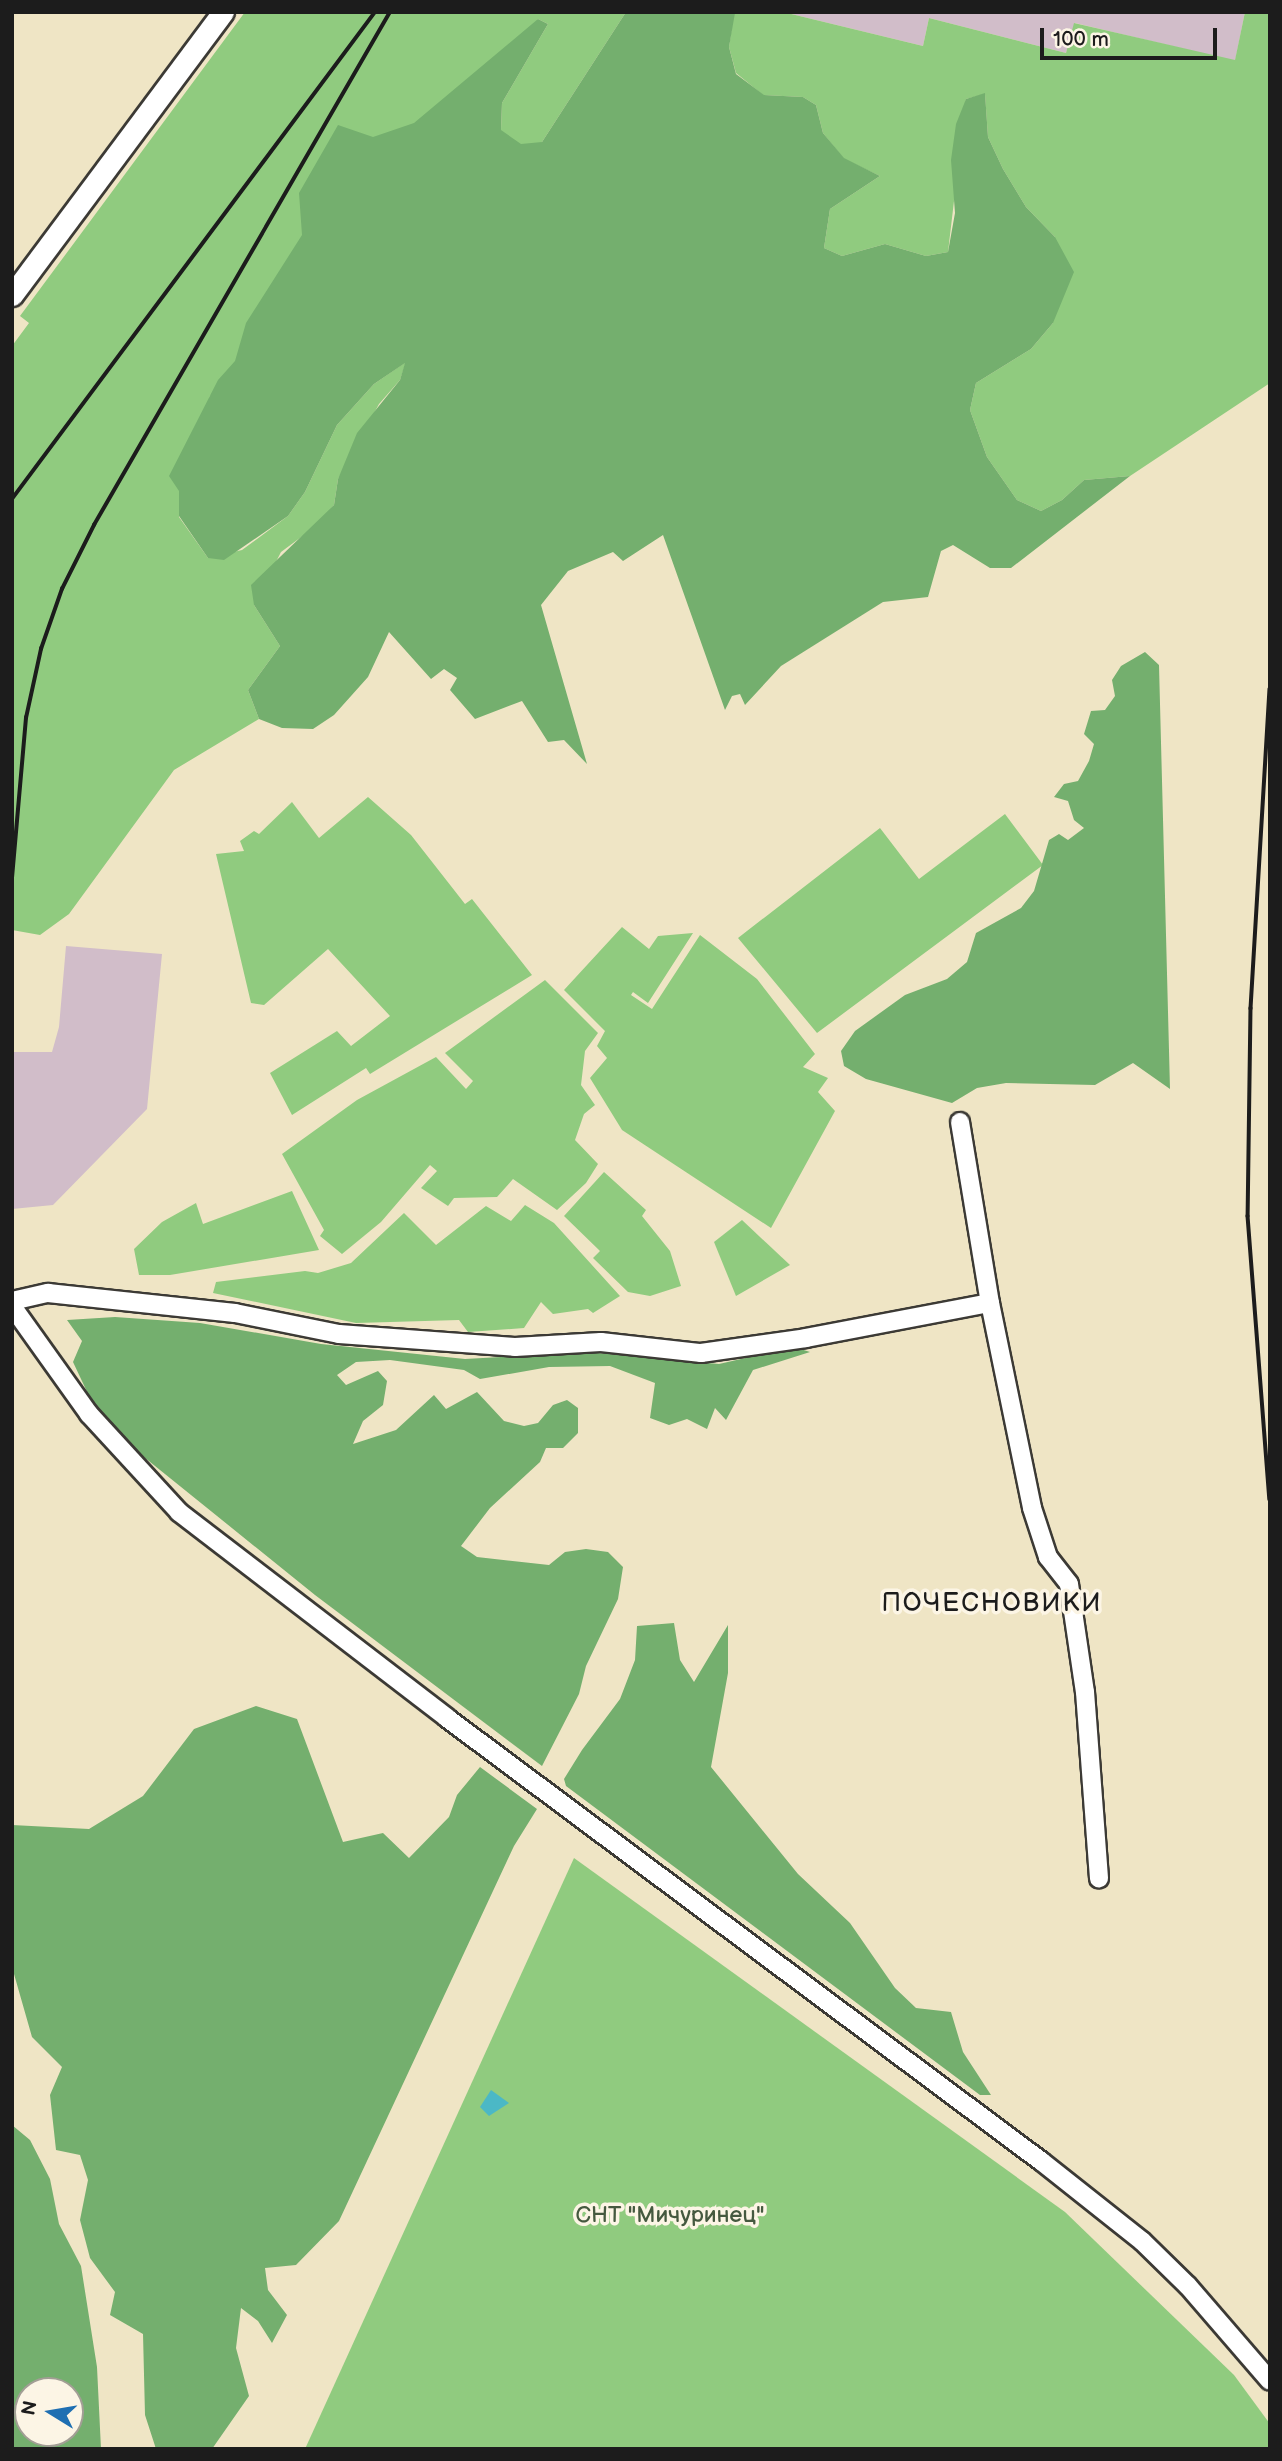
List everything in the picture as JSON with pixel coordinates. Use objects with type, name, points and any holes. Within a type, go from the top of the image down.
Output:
[{"type":"main road","points":[[12,295],[223,12]]},
{"type":"street","points":[[960,1122],[990,1303],[1032,1508],[1048,1557],[1069,1584],[1085,1692],[1099,1878]]},
{"type":"street","points":[[12,1301],[48,1293],[236,1313],[338,1334],[515,1347],[601,1342],[701,1353],[806,1338],[990,1303]]},
{"type":"street","points":[[12,1306],[89,1414],[178,1512],[447,1718],[1041,2161],[1170,2268],[1270,2381]]},
{"type":"shaded area","points":[[783,12],[1245,12],[1235,61],[1075,23],[1066,53],[929,18],[923,46]]},
{"type":"shaded area","points":[[66,946],[162,954],[147,1109],[53,1205],[12,1209],[12,1052],[52,1052],[59,1027]]},
{"type":"green space","points":[[245,12],[626,12],[542,142],[210,396],[179,491],[179,517],[208,558],[242,550],[288,516],[305,492],[337,425],[374,384],[406,362],[400,380],[379,404],[338,479],[334,505],[316,526],[281,552],[254,605],[280,646],[248,690],[259,719],[174,770],[69,914],[40,935],[12,930],[12,346],[29,323],[20,316]],"holes":[[[538,19],[548,24],[502,103],[501,130],[475,127]]]},
{"type":"green space","points":[[626,12],[735,13],[729,47],[736,74],[764,95],[803,97],[816,105],[823,133],[844,158],[880,176],[830,209],[824,248],[842,256],[885,244],[926,256],[948,252],[955,213],[951,160],[956,124],[966,99],[985,93],[988,137],[1003,169],[1026,207],[1055,237],[1074,272],[1053,323],[1031,349],[976,383],[970,410],[987,457],[1017,500],[1041,511],[1062,500],[1084,480],[1130,476],[1011,568],[990,568],[953,545],[941,551],[928,597],[883,602],[781,666],[745,705],[740,694],[732,696],[725,710],[663,535],[623,561],[613,552],[568,571],[541,605],[587,764],[564,740],[548,742],[522,701],[475,719],[450,690],[457,678],[444,669],[431,679],[389,632],[368,677],[334,715],[313,729],[282,728],[259,719],[248,690],[280,646],[254,605],[251,585],[334,505],[338,479],[357,433],[400,380],[405,363],[374,384],[337,425],[305,492],[288,516],[224,560],[208,558],[179,516],[179,491],[169,476],[218,380],[235,361],[246,323],[302,235],[299,193],[338,125],[373,137],[414,123],[538,19],[548,24],[502,103],[501,130],[521,144],[542,142]]},
{"type":"green space","points":[[734,12],[783,12],[923,46],[929,18],[1066,53],[1074,23],[1235,60],[1245,12],[1270,12],[1270,383],[1130,476],[1084,480],[1062,500],[1041,511],[1017,500],[987,457],[970,410],[976,383],[1031,349],[1053,323],[1055,237],[1026,207],[1003,169],[988,137],[985,94],[966,99],[948,252],[926,256],[885,244],[842,256],[824,248],[830,209],[880,176],[844,159],[823,133],[816,105],[803,97],[763,95],[736,73],[729,47]]},
{"type":"green space","points":[[1145,652],[1159,665],[1170,1089],[1133,1063],[1095,1085],[1006,1083],[977,1088],[952,1103],[866,1079],[844,1066],[841,1051],[855,1031],[905,995],[947,979],[967,962],[976,933],[1021,908],[1034,891],[1049,840],[1059,834],[1068,840],[1084,828],[1074,820],[1068,801],[1054,797],[1064,784],[1078,781],[1089,761],[1094,744],[1084,734],[1091,711],[1105,710],[1115,696],[1112,680],[1121,666]]},
{"type":"green space","points":[[368,797],[411,835],[465,904],[472,899],[532,975],[370,1074],[366,1068],[292,1115],[270,1073],[337,1031],[351,1046],[390,1016],[328,949],[264,1005],[251,1003],[216,854],[244,851],[240,841],[254,831],[259,834],[292,802],[319,838]]},
{"type":"green space","points":[[1005,814],[1043,865],[817,1033],[738,938],[880,828],[919,879]]},
{"type":"green space","points":[[622,927],[649,949],[658,936],[693,933],[648,1003],[633,992],[631,995],[652,1009],[700,935],[757,979],[815,1054],[803,1067],[828,1078],[818,1092],[835,1111],[771,1228],[622,1130],[590,1078],[607,1058],[597,1046],[605,1031],[564,990]]},
{"type":"green space","points":[[545,980],[598,1033],[585,1051],[581,1085],[595,1105],[584,1114],[575,1140],[598,1164],[586,1183],[557,1210],[513,1179],[497,1197],[454,1198],[448,1206],[421,1188],[437,1171],[430,1165],[381,1222],[342,1254],[320,1236],[324,1230],[282,1154],[357,1100],[436,1057],[466,1089],[473,1081],[445,1053]]},
{"type":"green space","points":[[604,1172],[646,1210],[642,1216],[670,1251],[681,1286],[650,1296],[628,1292],[593,1258],[600,1251],[564,1216]]},
{"type":"green space","points":[[292,1191],[319,1250],[170,1275],[139,1275],[134,1249],[162,1222],[196,1203],[203,1224]]},
{"type":"green space","points":[[525,1205],[554,1223],[620,1296],[593,1313],[588,1309],[553,1314],[541,1302],[524,1328],[468,1332],[459,1320],[356,1323],[213,1293],[216,1282],[305,1271],[318,1273],[351,1263],[404,1213],[436,1245],[486,1206],[511,1221]]},
{"type":"green space","points":[[742,1220],[790,1265],[736,1296],[714,1242]]},
{"type":"green space","points":[[115,1317],[200,1323],[321,1344],[465,1359],[587,1352],[719,1364],[794,1347],[810,1352],[753,1370],[726,1420],[715,1408],[707,1429],[687,1419],[669,1425],[650,1418],[655,1383],[610,1366],[549,1367],[480,1379],[464,1370],[390,1360],[356,1362],[337,1375],[346,1385],[378,1371],[387,1381],[383,1405],[363,1421],[353,1444],[396,1430],[434,1395],[446,1409],[477,1392],[504,1421],[524,1426],[538,1423],[553,1405],[567,1400],[578,1408],[578,1433],[563,1448],[546,1448],[540,1462],[490,1508],[461,1546],[477,1557],[549,1565],[565,1552],[586,1549],[608,1552],[623,1567],[618,1599],[586,1666],[579,1694],[542,1766],[315,1595],[129,1445],[89,1396],[73,1362],[82,1341],[67,1320]]},
{"type":"green space","points":[[674,1623],[680,1660],[694,1682],[728,1625],[728,1673],[711,1767],[798,1874],[850,1923],[895,1988],[916,2008],[951,2012],[963,2052],[991,2095],[980,2095],[566,1786],[564,1779],[582,1750],[620,1699],[635,1660],[637,1626]]},
{"type":"green space","points":[[256,1706],[297,1719],[343,1842],[383,1833],[409,1858],[449,1817],[457,1795],[480,1767],[537,1809],[514,1846],[339,2221],[296,2265],[265,2268],[268,2290],[287,2315],[272,2343],[258,2321],[241,2308],[236,2348],[249,2396],[212,2449],[156,2449],[145,2415],[143,2334],[110,2315],[115,2292],[90,2258],[80,2220],[88,2180],[80,2155],[56,2150],[50,2095],[62,2067],[32,2037],[12,1967],[12,1825],[89,1829],[143,1796],[194,1729]]},
{"type":"green space","name":"СНТ \"Мичуринец\"","points":[[574,1858],[1065,2212],[1234,2375],[1270,2424],[1270,2449],[305,2449]]},
{"type":"green space","points":[[12,2125],[30,2140],[50,2179],[59,2224],[81,2266],[97,2367],[101,2449],[12,2449]]},
{"type":"water","points":[[491,2090],[509,2103],[489,2116],[480,2107]]},
{"type":"railway","points":[[12,499],[375,12]]},
{"type":"railway","points":[[12,878],[26,718],[41,649],[62,589],[94,525],[390,12]]},
{"type":"railway","points":[[1270,689],[1251,1008],[1248,1216],[1270,1499]]},
{"type":"railway","points":[[12,950],[12,1082]]},
{"type":"district","name":"ПОЧЕСНОВИКИ","points":[[992,1604]]}]
